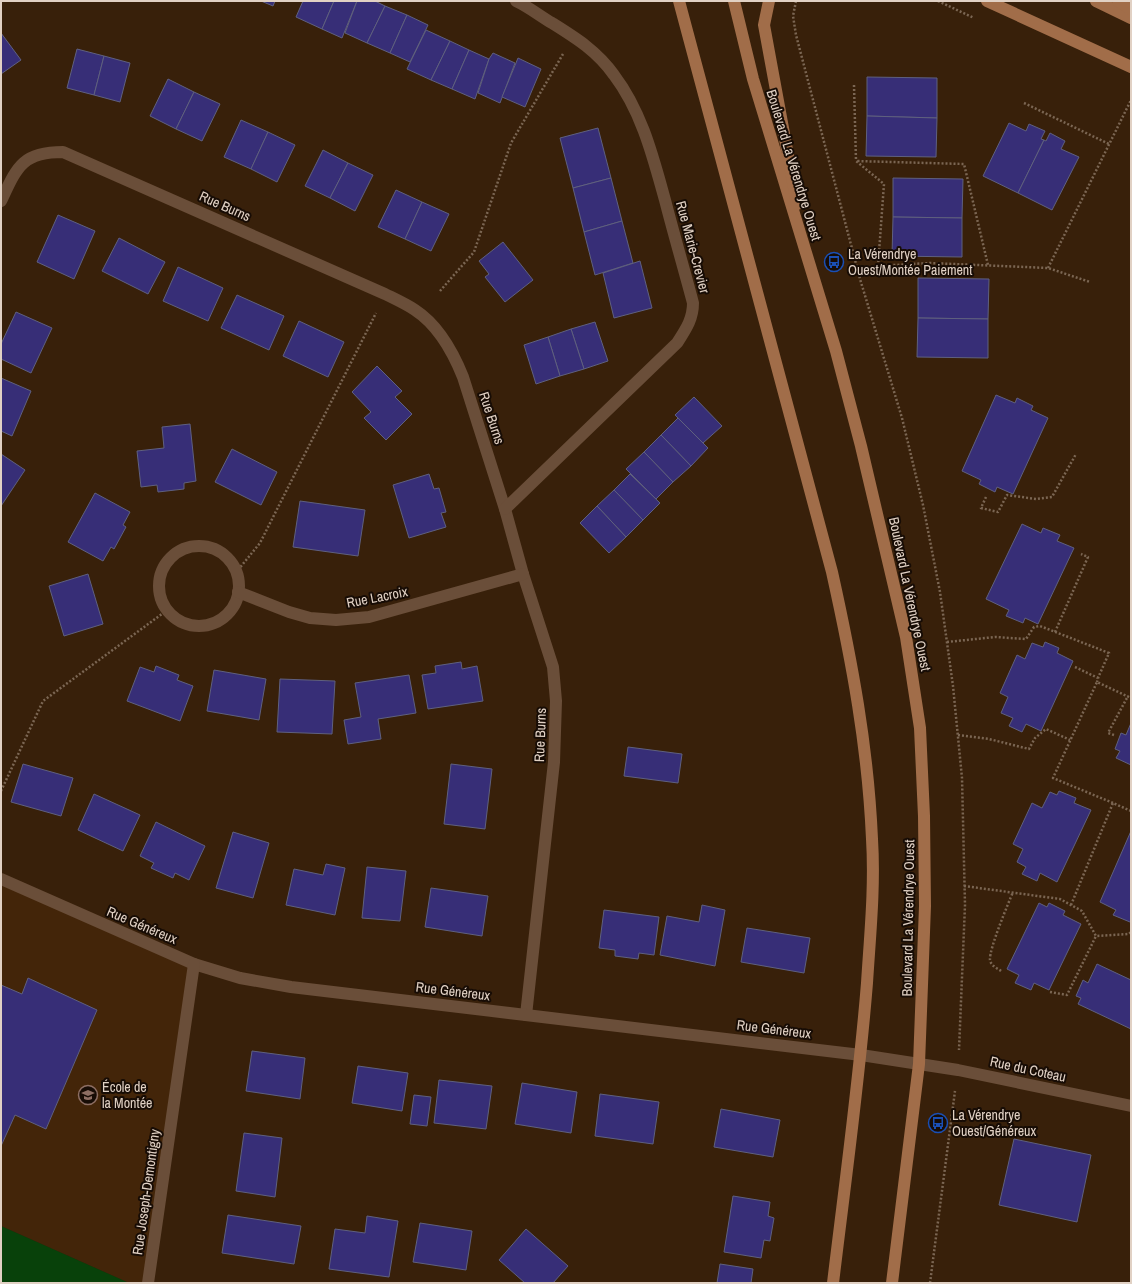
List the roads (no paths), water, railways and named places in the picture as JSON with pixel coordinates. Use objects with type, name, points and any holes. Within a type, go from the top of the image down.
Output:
[{"type":"main road","points":[[680,1],[832,572],[851,657],[866,749],[873,840],[872,922],[861,1055],[833,1283]]},
{"type":"main road","name":"Boulevard La Vérendrye Ouest","points":[[734,1],[753,79],[836,351],[863,453],[906,637],[920,728],[924,816],[925,906],[919,1064],[892,1283]]},
{"type":"main road","points":[[769,1],[764,25],[809,266]]},
{"type":"main road","points":[[987,1],[1131,67]]},
{"type":"main road","points":[[1096,1],[1131,18]]},
{"type":"main road","points":[[1118,1],[1131,9]]},
{"type":"street","name":"Rue Marie-Crevier","points":[[505,509],[677,342],[687,328],[693,315],[693,303],[654,159],[644,128],[631,101],[614,74],[597,54],[579,39],[550,22],[533,9],[516,1]]},
{"type":"street","name":"Rue Burns","points":[[1,201],[19,166],[33,155],[48,152],[63,152],[385,294],[415,310],[433,325],[456,361],[463,377],[553,667],[556,701],[554,762],[526,1015]]},
{"type":"street","points":[[193,546],[206,546],[219,551],[230,560],[236,572],[238,592],[230,611],[221,619],[211,624],[199,626],[188,625],[177,620],[166,611],[160,598],[158,585],[161,571],[168,559],[179,550],[193,546]]},
{"type":"street","name":"Rue Lacroix","points":[[238,592],[303,616],[336,620],[369,617],[398,610],[523,574]]},
{"type":"street","name":"Rue Généreux","points":[[1,879],[194,964],[240,978],[291,987],[861,1055],[919,1064]]},
{"type":"street","name":"Rue Joseph-Demontigny","points":[[148,1283],[194,964]]},
{"type":"street","name":"Rue du Coteau","points":[[919,1064],[958,1070],[1131,1106]]},
{"type":"place","name":"La Vérendrye Ouest/Montée Paiement","points":[[834,262]]},
{"type":"place","name":"École de la Montée","points":[[88,1095]]},
{"type":"place","name":"La Vérendrye Ouest/Généreux","points":[[938,1123]]}]
